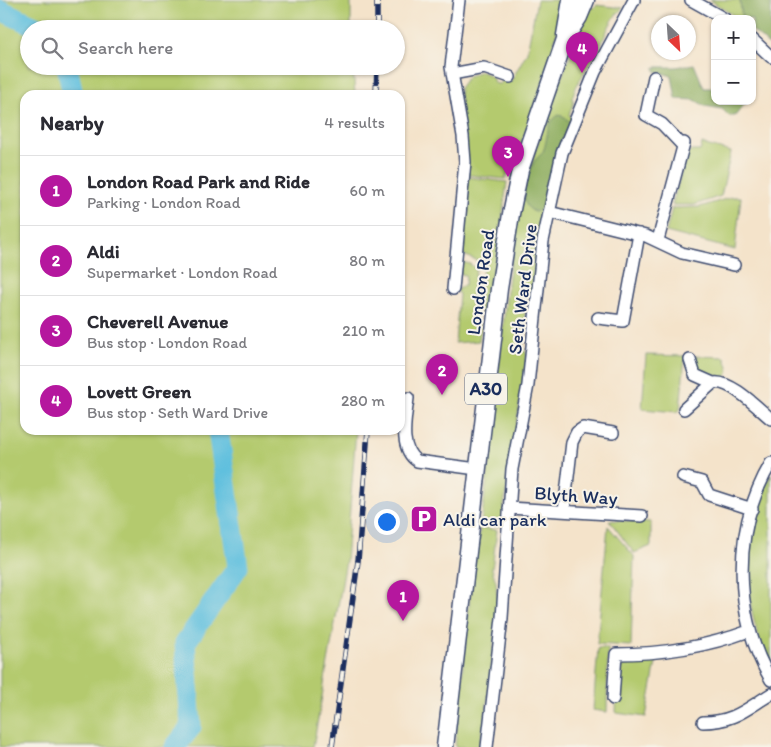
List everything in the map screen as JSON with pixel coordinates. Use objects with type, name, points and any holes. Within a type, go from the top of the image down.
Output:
[{"type":"highway","name":"London Road","points":[[565,39],[565,24],[571,0]]},
{"type":"highway","name":"London Road","points":[[445,747],[499,289],[512,206],[529,142],[565,39],[579,17],[586,0]]},
{"type":"street","points":[[453,289],[465,162],[463,136],[452,74],[458,0]]},
{"type":"street","name":"Seth Ward Drive","points":[[487,747],[502,618],[512,469],[529,377],[542,250],[549,212],[562,153],[586,91],[634,0]]},
{"type":"street","points":[[696,1],[719,15]]},
{"type":"street","points":[[756,43],[771,57]]},
{"type":"street","points":[[452,74],[484,68],[510,77]]},
{"type":"street","points":[[654,77],[646,115],[662,124],[684,145],[658,240]]},
{"type":"street","points":[[549,212],[640,234],[658,240],[671,249],[682,253],[734,265]]},
{"type":"street","points":[[598,318],[623,320],[640,234]]},
{"type":"street","points":[[690,360],[695,376],[713,383]]},
{"type":"street","points":[[684,410],[713,383],[719,381],[729,385],[771,419]]},
{"type":"street","points":[[408,398],[405,443],[413,458],[417,462],[477,469]]},
{"type":"street","points":[[564,511],[572,442],[577,432],[583,428],[613,433]]},
{"type":"street","points":[[771,463],[752,509],[745,543],[742,576],[742,595],[749,631],[771,680]]},
{"type":"street","points":[[683,477],[702,482],[709,495],[752,509]]},
{"type":"street","name":"Blyth Way","points":[[508,508],[642,516]]},
{"type":"street","points":[[613,699],[616,654],[668,652],[687,649],[749,631]]},
{"type":"street","points":[[703,722],[722,722],[730,719],[771,694]]},
{"type":"green space","points":[[0,0],[351,0],[351,20],[20,20],[20,75],[354,75],[355,90],[20,90],[20,435],[356,435],[346,561],[313,747],[0,747]]},
{"type":"green space","points":[[537,0],[565,0],[547,69],[524,136],[505,179],[468,175],[459,88],[468,76],[481,71],[492,77],[494,83],[499,84],[504,80],[511,81],[527,52]]},
{"type":"green space","points":[[710,0],[740,0],[742,15],[733,15]]},
{"type":"green space","points":[[740,0],[771,0],[771,47],[756,34],[756,15],[742,15]]},
{"type":"green space","points":[[596,5],[623,8],[610,24],[598,50],[579,81],[572,98],[574,102],[569,115],[572,117],[544,218],[532,291],[526,297],[523,347],[527,355],[502,519],[498,527],[481,523],[491,448],[506,297],[517,222],[530,167],[548,113],[590,7],[594,8]]},
{"type":"green space","points":[[694,64],[704,88],[711,88],[711,105],[744,105],[735,116],[729,116],[722,109],[705,106],[695,100],[676,99],[672,76],[655,71],[655,67],[676,67]]},
{"type":"green space","points":[[559,115],[565,117],[570,123],[545,208],[535,212],[529,209],[526,204],[524,191],[534,162],[546,144],[549,126]]},
{"type":"green space","points":[[702,144],[731,152],[721,196],[694,205],[672,205],[686,155],[691,151],[700,151]]},
{"type":"green space","points":[[468,177],[507,182],[488,325],[477,305],[483,270],[476,260],[461,254]]},
{"type":"green space","points":[[732,197],[741,197],[735,250],[666,232],[672,208],[700,207]]},
{"type":"green space","points":[[459,261],[470,264],[476,269],[471,309],[481,328],[479,341],[455,343],[459,295],[457,290],[465,284],[466,276],[460,273]]},
{"type":"green space","points":[[646,355],[685,356],[680,410],[677,412],[642,409]]},
{"type":"green space","points":[[695,356],[725,357],[729,371],[725,378],[700,370],[694,362]]},
{"type":"green space","points":[[771,474],[771,669],[761,645],[754,620],[749,596],[748,571],[753,523]]},
{"type":"green space","points":[[609,520],[651,522],[651,546],[634,553]]},
{"type":"green space","points":[[608,526],[634,556],[631,646],[597,644]]},
{"type":"green space","points":[[480,528],[497,530],[492,569],[496,582],[498,604],[486,715],[479,747],[455,747],[472,576]]},
{"type":"green space","points":[[598,648],[608,648],[607,712],[593,710]]},
{"type":"green space","points":[[657,657],[646,717],[616,713],[618,676],[624,663],[631,658]]},
{"type":"waterway","points":[[0,10],[22,20]]},
{"type":"waterway","points":[[69,75],[72,90]]},
{"type":"waterway","points":[[175,747],[191,727],[185,643],[238,567],[219,435]]},
{"type":"railway","points":[[377,0],[377,20]]},
{"type":"railway","points":[[376,90],[377,75]]},
{"type":"railway","points":[[332,747],[358,561],[368,435]]},
{"type":"place","name":"Lovett Green","points":[[582,73]]},
{"type":"place","name":"Cheverell Avenue","points":[[508,177]]},
{"type":"place","name":"Aldi","points":[[442,395]]},
{"type":"place","name":"Aldi car park","points":[[424,519]]},
{"type":"place","name":"London Road Park and Ride","points":[[403,621]]}]
